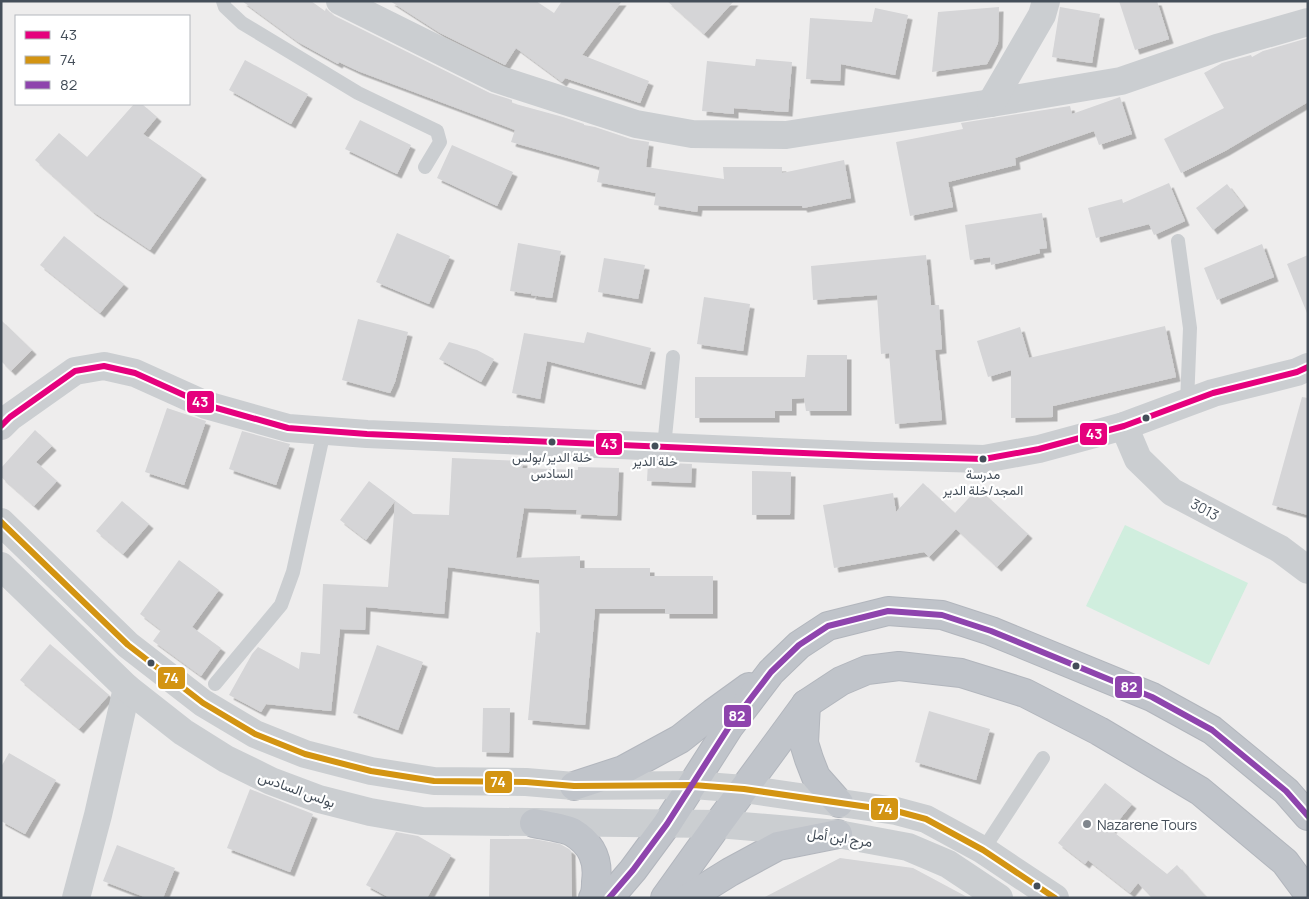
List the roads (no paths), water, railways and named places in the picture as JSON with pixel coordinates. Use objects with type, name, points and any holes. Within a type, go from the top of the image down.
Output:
[{"type":"highway","points":[[609,898],[633,870],[667,824],[729,727],[771,672],[799,645],[828,626],[888,611],[942,615],[990,631],[1152,697],[1212,730],[1286,791],[1308,816]]},
{"type":"highway","points":[[665,898],[806,704],[841,681],[867,670],[899,666],[961,673],[1026,693],[1099,730],[1200,791],[1285,862],[1308,893]]},
{"type":"highway","points":[[574,786],[623,770],[680,739],[771,672]]},
{"type":"highway","points":[[806,704],[804,743],[809,759],[816,777],[839,803]]},
{"type":"highway","points":[[534,823],[570,831],[585,842],[595,857],[597,874],[594,898]]},
{"type":"highway","points":[[688,898],[730,872],[778,846],[838,834]]},
{"type":"street","points":[[340,1],[497,79],[636,124],[692,134],[786,135],[1121,81],[1216,48],[1308,22]]},
{"type":"street","points":[[991,103],[1042,15],[1046,1]]},
{"type":"street","points":[[1,426],[10,417],[75,370],[104,366],[135,373],[206,405],[288,428],[366,434],[984,459],[1039,450],[1124,426],[1213,393],[1297,372],[1308,367]]},
{"type":"street","name":"3013","points":[[1124,426],[1138,459],[1172,492],[1280,550],[1308,570]]},
{"type":"street","points":[[1,522],[128,645],[203,703],[255,734],[305,754],[371,771],[434,780],[526,782],[574,786],[693,785],[744,789],[896,811],[926,819],[983,850],[1055,898]]},
{"type":"street","name":"بولس السادس","points":[[1,566],[127,688],[183,732],[226,759],[271,781],[319,799],[370,812],[422,820],[667,824]]},
{"type":"street","points":[[76,898],[98,814],[127,688]]},
{"type":"street","name":"مرج ابن أمل","points":[[667,824],[718,824],[838,834],[908,848],[948,864],[999,898]]},
{"type":"lane","points":[[223,1],[225,7],[242,23],[358,93],[437,131],[440,142],[425,167]]},
{"type":"lane","points":[[1178,241],[1190,328],[1187,402]]},
{"type":"lane","points":[[664,447],[673,357]]},
{"type":"lane","points":[[215,684],[281,605],[293,572],[324,431]]},
{"type":"lane","points":[[983,850],[1043,758]]},
{"type":"place","name":"خلة الدير/بولس السادس","points":[[552,442]]},
{"type":"place","name":"خلة الدير","points":[[655,446]]},
{"type":"place","name":"مدرسة المجد/خلة الدير","points":[[983,459]]},
{"type":"place","name":"Nazarene Tours","points":[[1087,824]]}]
